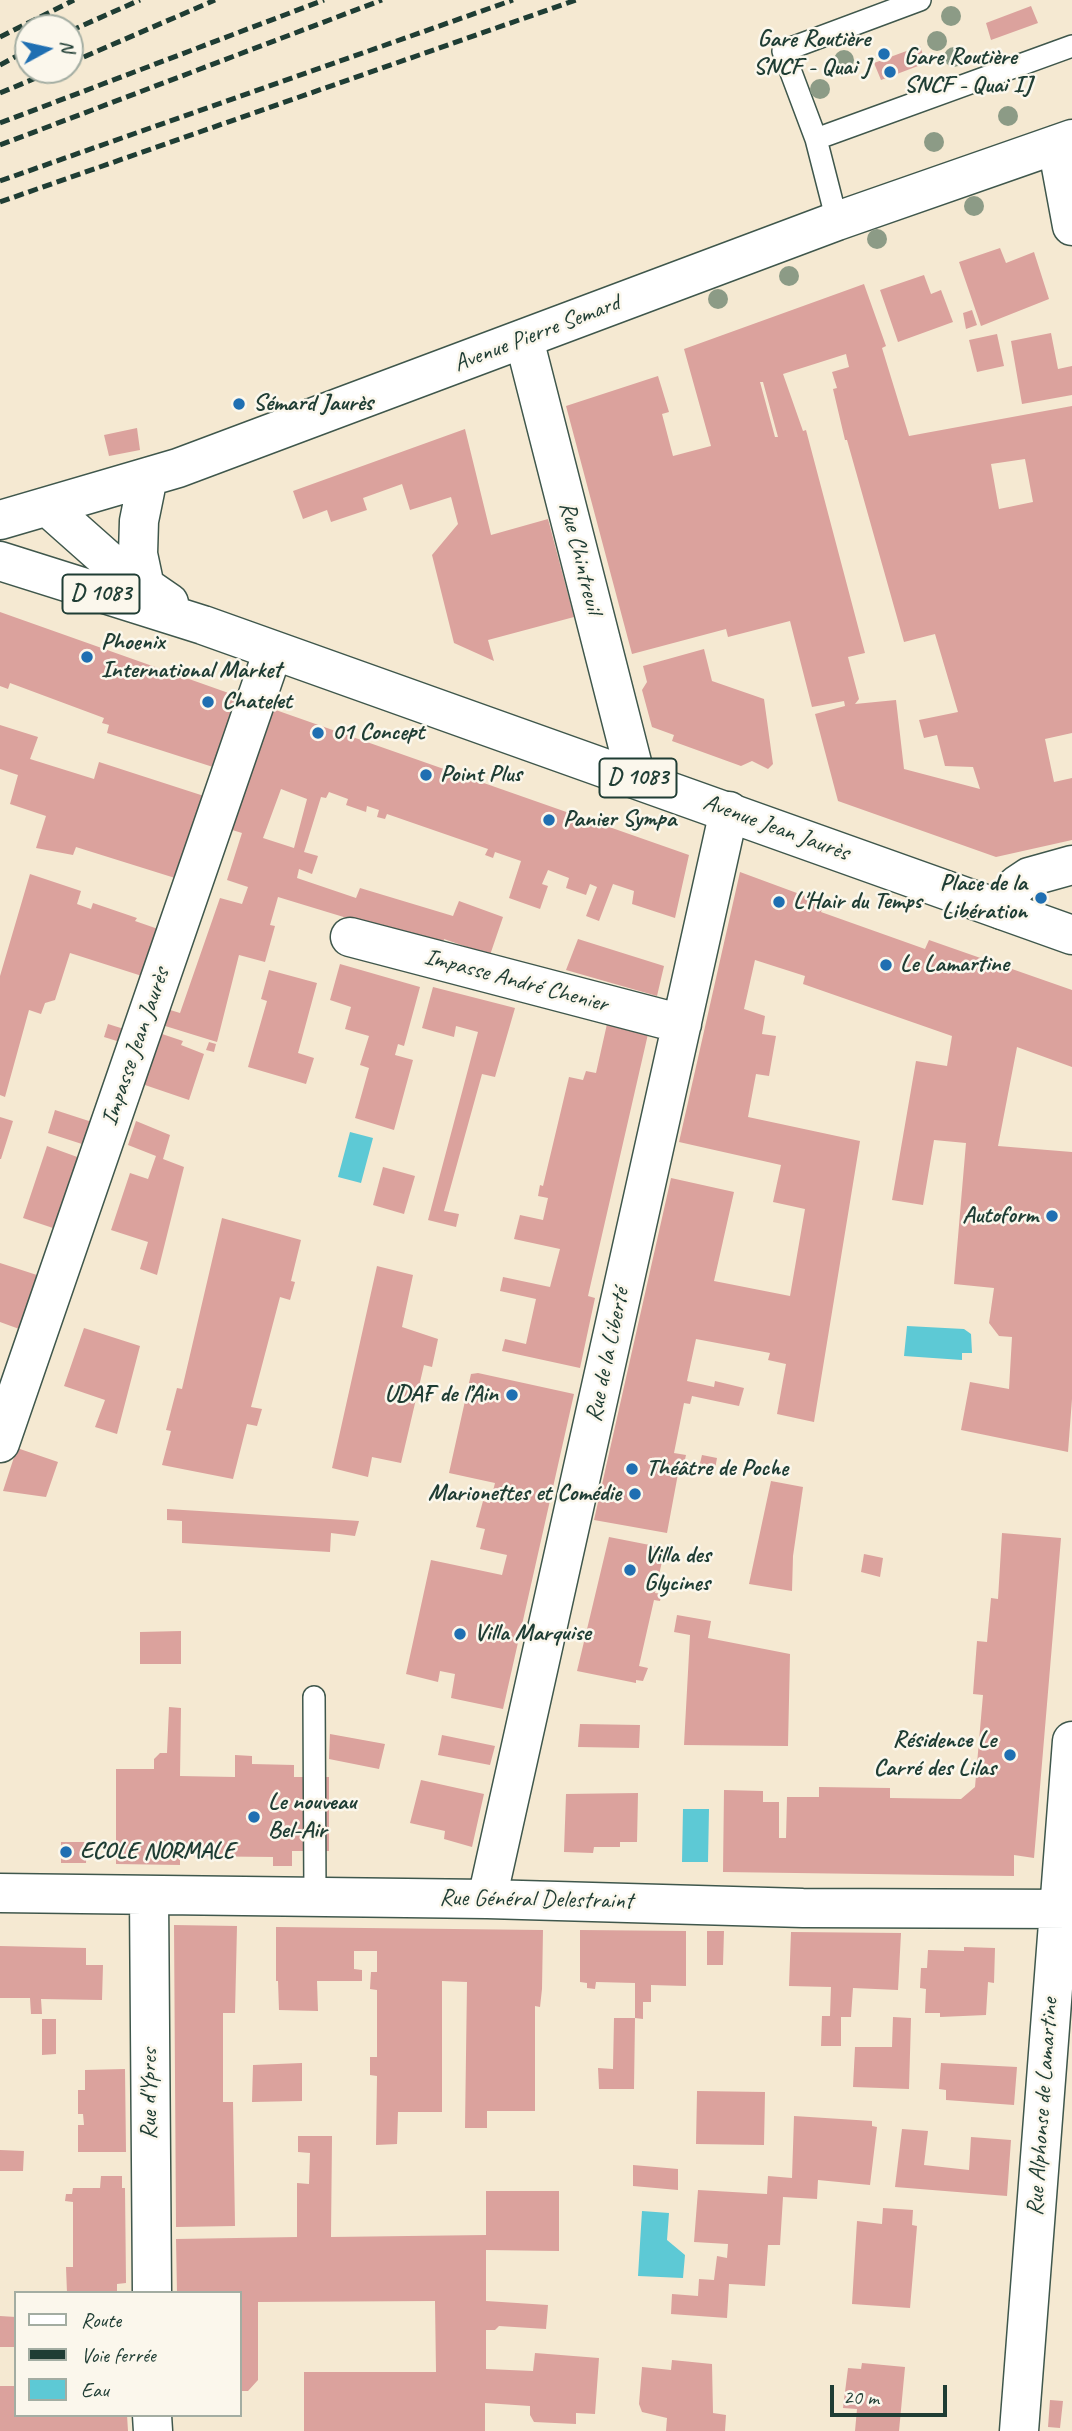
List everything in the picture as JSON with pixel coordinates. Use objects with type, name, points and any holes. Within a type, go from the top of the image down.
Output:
[{"type":"street","name":"Avenue Pierre Semard","points":[[0,520],[49,508],[148,477],[837,221],[1064,142]]},
{"type":"street","points":[[1064,142],[1072,226]]},
{"type":"street","name":"Rue Chintreuil","points":[[524,339],[636,778]]},
{"type":"street","name":"D 1083","points":[[145,587],[138,554],[139,521],[148,477]]},
{"type":"street","name":"Avenue Jean Jaurès","points":[[49,508],[111,563],[203,625]]},
{"type":"street","name":"Avenue Jean Jaurès","points":[[0,561],[203,625],[1072,935]]},
{"type":"street","name":"Impasse Jean Jaurès","points":[[0,1443],[273,651]]},
{"type":"street","name":"Rue de la Liberté","points":[[487,1899],[729,811]]},
{"type":"street","points":[[1002,910],[1017,885],[1029,877],[1072,865]]},
{"type":"street","name":"Impasse André Chenier","points":[[350,937],[682,1024]]},
{"type":"street","name":"Rue Alphonse de Lamartine","points":[[1019,2431],[1065,1909],[1072,1741]]},
{"type":"street","name":"Rue Général Delestraint","points":[[0,1893],[487,1899],[803,1908],[1065,1909]]},
{"type":"street","name":"Rue d'Ypres","points":[[149,1895],[152,2291]]},
{"type":"lane","points":[[837,221],[816,139],[783,51],[920,0]]},
{"type":"lane","points":[[816,139],[1072,46]]},
{"type":"lane","points":[[314,1697],[315,1896]]},
{"type":"water","points":[[350,1132],[373,1138],[361,1183],[338,1177]]},
{"type":"water","points":[[907,1326],[964,1329],[971,1334],[972,1353],[962,1353],[962,1360],[904,1356]]},
{"type":"water","points":[[683,1809],[709,1809],[708,1862],[682,1862]]},
{"type":"water","points":[[642,2211],[669,2213],[667,2240],[685,2255],[683,2278],[638,2276]]},
{"type":"building","points":[[1031,6],[1038,23],[991,40],[986,23]]},
{"type":"building","name":"Gare Routière SNCF - Quai IJ","points":[[920,46],[926,63],[881,80],[874,63]]},
{"type":"building","points":[[1000,248],[1006,263],[1034,252],[1049,299],[981,326],[959,262]]},
{"type":"building","points":[[924,275],[931,294],[941,290],[953,322],[898,342],[880,290]]},
{"type":"building","points":[[864,284],[886,346],[882,348],[909,436],[1072,406],[1072,733],[1045,739],[1054,782],[1072,778],[1072,840],[996,857],[838,801],[815,714],[845,706],[844,701],[812,707],[790,621],[728,637],[726,629],[632,654],[566,406],[658,376],[669,412],[662,414],[673,456],[711,446],[684,349]],"holes":[[[846,354],[849,367],[832,372],[837,388],[833,389],[845,440],[904,642],[935,634],[958,712],[919,720],[924,738],[937,735],[945,766],[973,767],[980,789],[904,769],[896,700],[855,704],[859,699],[848,657],[865,653],[806,430],[803,431],[783,374]],[[760,382],[763,382],[778,437],[775,437]],[[1025,459],[1033,502],[999,509],[991,464]]]},
{"type":"building","points":[[972,310],[977,325],[966,329],[963,313]]},
{"type":"building","points":[[1051,333],[1058,369],[1072,366],[1072,395],[1022,404],[1011,341]]},
{"type":"building","points":[[997,334],[1004,366],[977,372],[969,340]]},
{"type":"building","points":[[137,428],[140,450],[109,456],[104,435]]},
{"type":"building","points":[[465,429],[491,535],[548,519],[574,617],[488,640],[494,661],[454,643],[432,555],[458,524],[451,497],[410,510],[402,484],[363,498],[367,510],[331,522],[327,510],[303,519],[293,491]]},
{"type":"building","points":[[0,612],[237,696],[213,767],[107,733],[109,725],[102,723],[104,718],[10,683],[8,689],[0,686]]},
{"type":"building","points":[[704,649],[712,681],[764,699],[773,764],[768,769],[752,761],[741,766],[672,741],[674,735],[652,727],[642,690],[647,682],[643,666]]},
{"type":"building","points":[[270,708],[689,855],[675,918],[632,904],[634,891],[613,884],[599,921],[586,916],[597,887],[590,884],[586,895],[566,888],[569,878],[548,870],[542,884],[548,886],[540,909],[509,898],[521,861],[495,852],[493,858],[485,855],[488,849],[387,814],[385,819],[377,817],[379,810],[367,806],[366,812],[346,805],[348,799],[329,792],[326,798],[321,797],[304,852],[318,856],[312,874],[299,869],[297,878],[356,898],[360,888],[453,916],[459,901],[503,917],[490,955],[444,939],[442,947],[278,897],[270,925],[275,926],[265,962],[239,955],[217,1042],[162,1025],[167,1009],[180,1013],[220,898],[242,904],[248,887],[227,880],[242,833],[229,829]],"holes":[[[281,789],[307,799],[294,848],[263,838]]]},
{"type":"building","points":[[0,725],[38,737],[30,759],[94,779],[99,762],[204,796],[175,878],[76,847],[73,855],[36,848],[46,816],[10,804],[18,775],[0,769]]},
{"type":"building","points":[[740,872],[824,903],[821,912],[925,949],[929,940],[1072,990],[1072,1067],[1017,1047],[998,1146],[1072,1152],[1072,1399],[1068,1452],[961,1430],[970,1382],[1009,1389],[1012,1337],[999,1336],[989,1323],[994,1288],[954,1284],[966,1143],[934,1140],[923,1205],[892,1200],[916,1061],[947,1066],[952,1036],[803,984],[805,976],[755,960],[744,1009],[765,1016],[762,1034],[776,1036],[769,1076],[756,1074],[748,1117],[860,1141],[814,1422],[777,1414],[786,1364],[768,1360],[770,1353],[696,1339],[687,1381],[714,1387],[715,1381],[744,1388],[739,1406],[692,1396],[690,1404],[684,1403],[674,1453],[686,1455],[684,1464],[680,1463],[667,1533],[594,1520],[671,1178],[734,1192],[714,1281],[790,1296],[805,1209],[773,1202],[781,1165],[679,1142]]},
{"type":"building","points":[[30,874],[81,891],[77,904],[91,909],[93,903],[137,918],[135,921],[158,929],[142,976],[70,953],[55,1000],[45,1003],[41,1014],[29,1010],[5,1097],[0,1095],[0,976]]},
{"type":"building","points":[[578,939],[664,966],[657,996],[566,970]]},
{"type":"building","points":[[340,964],[420,987],[404,1046],[398,1044],[395,1055],[413,1060],[394,1130],[355,1118],[369,1068],[360,1065],[369,1036],[345,1029],[351,1007],[330,1000]]},
{"type":"building","points":[[269,970],[317,983],[298,1053],[314,1058],[306,1084],[248,1067],[267,1001],[261,999]]},
{"type":"building","points":[[433,987],[515,1008],[495,1077],[482,1074],[444,1211],[459,1214],[456,1227],[428,1220],[478,1032],[456,1026],[454,1037],[422,1028]]},
{"type":"building","points":[[108,1024],[124,1029],[120,1042],[104,1037]]},
{"type":"building","points":[[607,1024],[648,1034],[588,1296],[595,1298],[580,1368],[502,1351],[505,1339],[526,1344],[536,1299],[500,1291],[503,1277],[550,1287],[560,1249],[514,1239],[520,1215],[543,1220],[548,1198],[538,1196],[540,1185],[543,1186],[569,1077],[583,1080],[586,1071],[596,1073]]},
{"type":"building","points":[[159,1033],[183,1041],[181,1045],[204,1054],[189,1100],[142,1084]]},
{"type":"building","points":[[209,1042],[216,1044],[214,1052],[206,1050]]},
{"type":"building","points":[[55,1110],[92,1122],[85,1145],[48,1133]]},
{"type":"building","points":[[0,1117],[13,1121],[1,1159],[0,1159]]},
{"type":"building","points":[[136,1121],[170,1135],[163,1159],[184,1167],[157,1275],[140,1269],[148,1242],[111,1230],[130,1173],[148,1179],[156,1156],[128,1145]]},
{"type":"building","points":[[47,1146],[80,1158],[56,1229],[23,1218]]},
{"type":"building","points":[[383,1167],[415,1176],[404,1214],[373,1205]]},
{"type":"building","points":[[222,1218],[301,1240],[291,1281],[295,1282],[290,1300],[280,1297],[251,1407],[262,1409],[257,1426],[247,1424],[233,1479],[162,1465],[171,1431],[166,1430],[177,1388],[182,1389]]},
{"type":"building","points":[[0,1263],[40,1276],[22,1330],[0,1322]]},
{"type":"building","points":[[377,1266],[413,1275],[402,1327],[438,1339],[432,1367],[424,1365],[401,1463],[372,1457],[368,1477],[332,1468]]},
{"type":"building","points":[[84,1328],[140,1346],[117,1434],[95,1427],[105,1400],[64,1386]]},
{"type":"building","points":[[478,1373],[574,1394],[503,1709],[451,1698],[455,1674],[440,1671],[438,1682],[406,1674],[431,1560],[502,1575],[507,1555],[480,1549],[485,1529],[476,1527],[483,1501],[490,1503],[495,1483],[449,1473],[471,1374]]},
{"type":"building","points":[[17,1448],[58,1462],[46,1497],[3,1491]]},
{"type":"building","points":[[702,1455],[717,1458],[715,1469],[699,1467]]},
{"type":"building","points":[[771,1481],[803,1487],[793,1556],[792,1591],[749,1584]]},
{"type":"building","points":[[167,1509],[359,1521],[355,1536],[331,1533],[330,1552],[182,1543],[182,1521],[167,1520]]},
{"type":"building","name":"Résidence Le Carré des Lilas","points":[[1002,1533],[1061,1538],[1034,1858],[1014,1855],[1014,1876],[723,1872],[724,1790],[763,1791],[763,1802],[779,1802],[779,1838],[786,1838],[787,1797],[819,1797],[819,1787],[890,1788],[890,1798],[961,1799],[975,1787],[983,1695],[973,1694],[977,1641],[987,1642],[991,1598],[998,1599]]},
{"type":"building","points":[[609,1537],[665,1548],[655,1593],[662,1594],[660,1601],[654,1600],[639,1666],[648,1668],[643,1681],[636,1680],[636,1683],[577,1671]]},
{"type":"building","points":[[864,1554],[883,1558],[880,1577],[861,1572]]},
{"type":"building","points":[[677,1615],[711,1621],[708,1638],[790,1654],[788,1746],[684,1745],[690,1635],[674,1632]]},
{"type":"building","points":[[181,1631],[181,1664],[140,1664],[140,1632]]},
{"type":"building","points":[[169,1707],[181,1708],[180,1776],[235,1777],[235,1755],[252,1756],[252,1764],[294,1765],[294,1777],[329,1777],[329,1851],[292,1851],[292,1866],[273,1866],[273,1857],[180,1856],[180,1865],[116,1864],[116,1769],[154,1769],[154,1759],[160,1753],[167,1753]]},
{"type":"building","points":[[580,1724],[640,1725],[639,1748],[578,1747]]},
{"type":"building","points":[[330,1734],[385,1744],[379,1769],[329,1759]]},
{"type":"building","points":[[442,1735],[495,1746],[490,1765],[438,1755]]},
{"type":"building","points":[[421,1780],[484,1794],[472,1847],[444,1839],[445,1831],[410,1823]]},
{"type":"building","points":[[638,1793],[637,1842],[620,1842],[620,1847],[594,1847],[593,1853],[564,1852],[566,1794]]},
{"type":"building","points":[[61,1842],[87,1842],[86,1863],[61,1863]]},
{"type":"building","points":[[174,1925],[237,1926],[235,2013],[223,2013],[223,2102],[233,2102],[235,2226],[176,2227]]},
{"type":"building","points":[[276,1927],[543,1930],[542,1989],[540,2007],[535,2006],[535,2111],[487,2111],[487,2128],[465,2128],[467,1982],[442,1981],[442,2112],[398,2112],[397,2144],[376,2145],[377,2076],[370,2075],[370,2057],[377,2057],[377,1990],[370,1989],[371,1972],[377,1972],[377,1951],[354,1951],[354,1969],[362,1970],[362,1981],[317,1981],[318,2011],[279,2010]]},
{"type":"building","points":[[580,1930],[686,1931],[686,1986],[651,1985],[651,2002],[643,2002],[643,2019],[635,2018],[635,1983],[596,1982],[595,1989],[587,1988],[587,1983],[580,1982]]},
{"type":"building","points":[[707,1931],[724,1931],[723,1965],[707,1965]]},
{"type":"building","points":[[791,1932],[901,1933],[898,1990],[853,1988],[851,2017],[841,2017],[841,2046],[821,2046],[822,2016],[830,2016],[831,1987],[789,1986]]},
{"type":"building","points":[[0,1946],[86,1948],[86,1965],[103,1965],[102,2000],[41,1999],[42,2014],[31,2014],[30,1998],[0,1998]]},
{"type":"building","points":[[964,1947],[995,1948],[994,1983],[988,1982],[986,2015],[940,2017],[940,2013],[925,2013],[926,1989],[920,1988],[921,1968],[927,1968],[928,1950],[964,1951]]},
{"type":"building","points":[[893,2017],[911,2018],[909,2089],[853,2087],[855,2047],[892,2047]]},
{"type":"building","points":[[614,2018],[635,2018],[634,2089],[599,2089],[598,2068],[613,2069]]},
{"type":"building","points":[[42,2019],[56,2019],[56,2054],[42,2055]]},
{"type":"building","points":[[302,2063],[302,2101],[252,2102],[253,2065]]},
{"type":"building","points":[[941,2063],[1017,2067],[1014,2105],[946,2100],[946,2090],[939,2089]]},
{"type":"building","points":[[125,2069],[126,2152],[78,2152],[78,2125],[84,2125],[83,2114],[78,2114],[78,2090],[85,2090],[85,2070]]},
{"type":"building","points":[[697,2091],[765,2092],[764,2145],[696,2144]]},
{"type":"building","points":[[794,2116],[872,2121],[872,2126],[877,2127],[870,2185],[818,2180],[817,2199],[783,2197],[780,2245],[768,2245],[765,2286],[729,2284],[727,2318],[671,2314],[672,2294],[698,2296],[699,2279],[714,2280],[717,2256],[727,2258],[728,2244],[694,2242],[698,2190],[767,2194],[768,2176],[792,2178]]},
{"type":"building","points":[[902,2129],[928,2131],[924,2165],[969,2170],[971,2137],[1011,2140],[1007,2196],[895,2187]]},
{"type":"building","points":[[298,2136],[332,2136],[331,2237],[486,2235],[486,2191],[559,2191],[559,2251],[486,2250],[486,2301],[548,2305],[546,2329],[499,2326],[495,2330],[486,2330],[486,2369],[533,2371],[535,2353],[599,2358],[595,2414],[576,2413],[576,2424],[534,2422],[530,2415],[530,2406],[485,2403],[485,2431],[304,2431],[304,2372],[436,2372],[435,2301],[258,2302],[258,2380],[248,2391],[242,2391],[242,2291],[177,2291],[176,2239],[297,2237],[297,2183],[309,2184],[310,2153],[298,2152]]},
{"type":"building","points":[[0,2150],[24,2151],[23,2171],[0,2171]]},
{"type":"building","points":[[633,2165],[678,2169],[678,2190],[633,2186]]},
{"type":"building","points":[[101,2176],[122,2176],[122,2188],[125,2188],[126,2283],[117,2284],[117,2291],[67,2291],[66,2267],[73,2267],[73,2202],[65,2201],[66,2194],[72,2194],[73,2188],[100,2188]]},
{"type":"building","points":[[883,2208],[913,2210],[912,2225],[917,2226],[910,2308],[852,2304],[857,2221],[882,2224]]},
{"type":"building","points":[[0,2316],[14,2317],[14,2347],[0,2347]]},
{"type":"building","points":[[672,2360],[712,2364],[713,2413],[726,2415],[725,2431],[666,2431],[667,2418],[642,2412],[639,2404],[642,2367],[671,2370]]},
{"type":"building","points":[[862,2363],[905,2367],[899,2431],[855,2431],[857,2409],[843,2408],[848,2368],[861,2369]]},
{"type":"building","points":[[0,2386],[14,2386],[14,2417],[127,2417],[128,2431],[0,2431]]},
{"type":"building","points":[[1050,2400],[1063,2401],[1060,2428],[1048,2427]]},
{"type":"railway","points":[[0,37],[74,0]]},
{"type":"railway","points":[[84,25],[140,0]]},
{"type":"railway","points":[[84,57],[215,0]]},
{"type":"railway","points":[[0,123],[324,0]]},
{"type":"railway","points":[[0,145],[382,0]]},
{"type":"railway","points":[[0,181],[513,0]]},
{"type":"railway","points":[[0,202],[576,0]]},
{"type":"railway","points":[[0,65],[14,58]]},
{"type":"railway","points":[[0,93],[22,84]]},
{"type":"place","name":"Gare Routière SNCF - Quai J","points":[[884,54]]},
{"type":"place","name":"Gare Routière SNCF - Quai IJ","points":[[890,72]]},
{"type":"place","name":"Sémard Jaurès","points":[[239,404]]},
{"type":"place","name":"Phoenix International Market","points":[[87,657]]},
{"type":"place","name":"Chatelet","points":[[208,702]]},
{"type":"place","name":"01 Concept","points":[[318,733]]},
{"type":"place","name":"Point Plus","points":[[426,775]]},
{"type":"place","name":"Panier Sympa","points":[[549,820]]},
{"type":"place","name":"Place de la Libération","points":[[1041,898]]},
{"type":"place","name":"L'Hair du Temps","points":[[779,902]]},
{"type":"place","name":"Le Lamartine","points":[[886,965]]},
{"type":"place","name":"Autoform","points":[[1052,1216]]},
{"type":"place","name":"UDAF de l’Ain","points":[[512,1395]]},
{"type":"place","name":"Théâtre de Poche","points":[[632,1469]]},
{"type":"place","name":"Marionettes et Comédie","points":[[635,1494]]},
{"type":"place","name":"Villa des Glycines","points":[[630,1570]]},
{"type":"place","name":"Villa Marquise","points":[[460,1634]]},
{"type":"place","name":"Résidence Le Carré des Lilas","points":[[1010,1755]]},
{"type":"place","name":"Le nouveau Bel-Air","points":[[254,1817]]},
{"type":"place","name":"ECOLE NORMALE","points":[[66,1852]]}]
